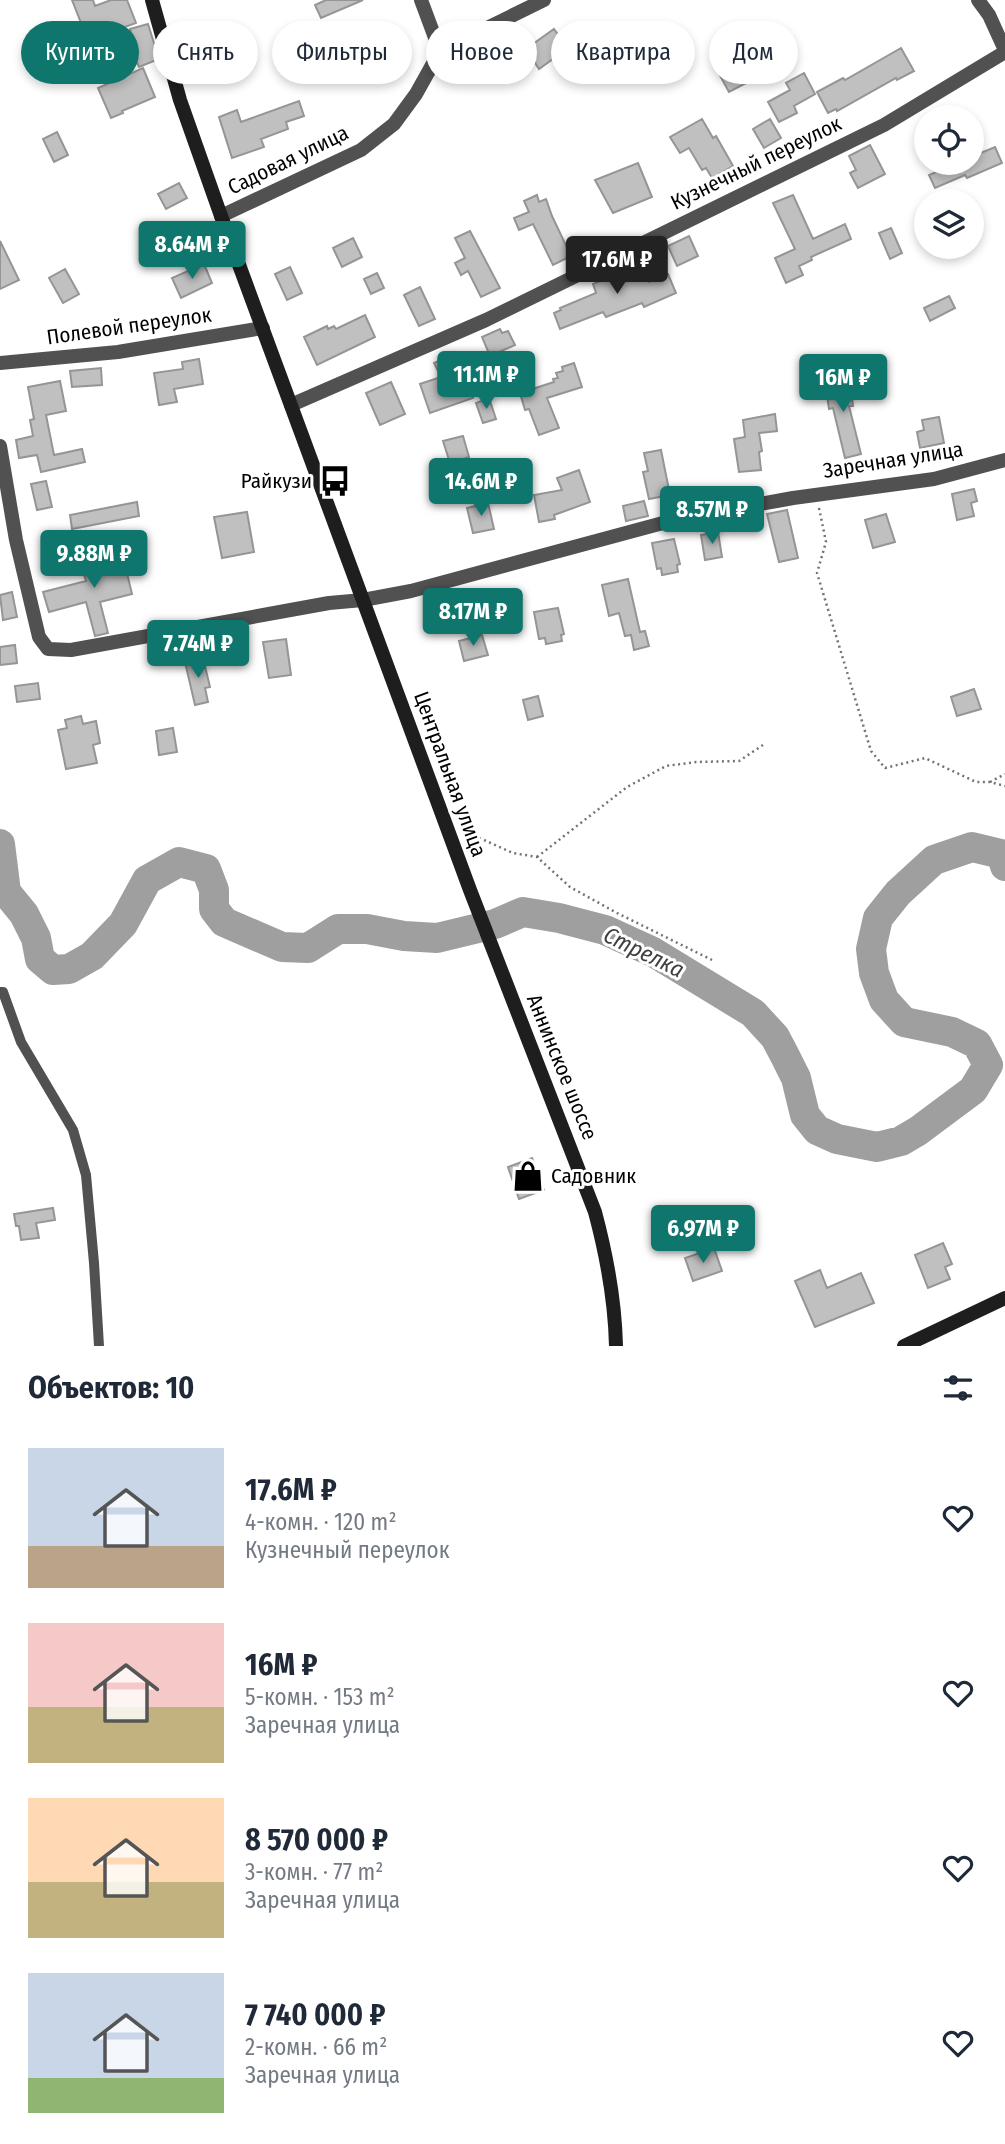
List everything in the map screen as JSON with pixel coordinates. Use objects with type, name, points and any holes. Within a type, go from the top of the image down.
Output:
[{"type":"main road","name":"Центральная улица","points":[[152,0],[180,100],[221,216],[500,967]]},
{"type":"main road","name":"Аннинское шоссе","points":[[500,967],[595,1212],[613,1295],[616,1346]]},
{"type":"main road","points":[[904,1346],[1005,1298]]},
{"type":"street","points":[[421,0],[429,21]]},
{"type":"street","points":[[501,21],[544,0]]},
{"type":"street","points":[[978,0],[989,15],[1005,51]]},
{"type":"street","name":"Кузнечный переулок","points":[[291,405],[486,320],[884,125],[1005,51]]},
{"type":"street","name":"Садовая улица","points":[[221,216],[360,150],[394,124],[426,76]]},
{"type":"street","name":"Полевой переулок","points":[[0,363],[118,352],[263,328]]},
{"type":"street","name":"Заречная улица","points":[[0,446],[19,552],[39,637],[48,649],[71,650],[329,603],[411,592],[674,520],[816,494],[934,479],[1005,460]]},
{"type":"lane","points":[[0,992],[3,992],[21,1042],[73,1130],[83,1164],[94,1263],[99,1346]]},
{"type":"path","points":[[816,494],[827,542],[817,573],[871,751],[884,768],[925,758],[976,782],[1005,786]]},
{"type":"path","points":[[537,857],[627,787],[666,765],[739,761],[763,745]]},
{"type":"path","points":[[990,782],[1005,774]]},
{"type":"path","points":[[464,831],[513,853],[537,857],[570,887],[712,960]]},
{"type":"building","points":[[72,0],[93,0],[95,6],[111,0],[127,0],[135,21],[80,21]]},
{"type":"building","points":[[326,0],[363,0],[321,18],[315,5]]},
{"type":"building","points":[[148,24],[153,40],[153,61],[139,67],[139,26]]},
{"type":"building","points":[[551,31],[551,60],[539,69],[537,66],[537,41]]},
{"type":"building","points":[[901,48],[914,71],[837,111],[836,109],[828,113],[817,92],[843,78],[845,80]]},
{"type":"building","points":[[143,68],[155,97],[111,118],[98,88],[107,84],[139,84],[139,70]]},
{"type":"building","points":[[804,73],[815,94],[794,106],[797,113],[779,122],[768,102],[790,90],[787,84],[798,84],[798,76]]},
{"type":"building","points":[[725,84],[744,84],[729,92]]},
{"type":"building","points":[[299,101],[304,116],[286,122],[288,129],[261,139],[264,147],[232,158],[219,117],[237,110],[241,122]]},
{"type":"building","points":[[702,119],[713,138],[716,136],[733,166],[712,178],[706,168],[702,170],[689,148],[680,153],[670,137]]},
{"type":"building","points":[[770,119],[781,138],[764,148],[753,129]]},
{"type":"building","points":[[57,132],[68,155],[54,162],[43,139]]},
{"type":"building","points":[[870,145],[885,174],[858,188],[850,173],[856,170],[849,156]]},
{"type":"building","points":[[995,147],[1002,163],[984,171],[984,152]]},
{"type":"building","points":[[638,163],[652,197],[613,213],[595,180]]},
{"type":"building","points":[[929,175],[965,175],[935,188]]},
{"type":"building","points":[[179,183],[187,198],[166,209],[158,194]]},
{"type":"building","points":[[537,195],[539,202],[546,199],[571,256],[553,265],[533,224],[519,230],[514,218],[529,212],[524,201]]},
{"type":"building","points":[[793,195],[813,239],[845,224],[851,239],[811,257],[812,260],[799,266],[803,275],[786,283],[775,258],[795,249],[773,203]]},
{"type":"building","points":[[891,228],[902,253],[890,259],[879,233]]},
{"type":"building","points":[[470,231],[500,288],[481,297],[468,271],[461,275],[455,263],[465,258],[455,238]]},
{"type":"building","points":[[689,236],[698,256],[677,266],[668,246]]},
{"type":"building","points":[[353,238],[362,257],[342,267],[333,248]]},
{"type":"building","points":[[0,241],[19,280],[0,289]]},
{"type":"building","points":[[641,263],[649,282],[668,274],[676,293],[644,307],[642,303],[606,317],[603,312],[560,329],[554,313],[561,310],[560,308],[596,293],[593,284]]},
{"type":"building","points":[[204,264],[212,283],[181,298],[172,278]]},
{"type":"building","points":[[290,267],[302,293],[287,300],[275,274]]},
{"type":"building","points":[[65,269],[79,294],[63,303],[49,278]]},
{"type":"building","points":[[377,273],[384,288],[371,294],[364,279]]},
{"type":"building","points":[[420,287],[435,319],[419,326],[404,295]]},
{"type":"building","points":[[949,296],[955,308],[930,321],[924,308]]},
{"type":"building","points":[[365,315],[375,337],[317,365],[304,337],[327,326],[328,329],[334,326],[336,329]]},
{"type":"building","points":[[500,329],[502,333],[508,331],[515,345],[490,356],[482,337]]},
{"type":"building","points":[[451,355],[473,398],[430,413],[420,384],[441,377],[434,363]]},
{"type":"building","points":[[199,359],[203,384],[174,389],[177,402],[159,405],[154,373],[183,369],[182,362]]},
{"type":"building","points":[[574,363],[582,387],[547,398],[559,428],[539,435],[529,409],[525,410],[520,393],[554,382],[553,379],[558,378],[556,373],[563,371],[562,367]]},
{"type":"building","points":[[101,368],[102,385],[72,387],[70,371]]},
{"type":"building","points":[[850,378],[853,406],[849,406],[861,454],[845,458],[833,408],[829,409],[825,381]]},
{"type":"building","points":[[60,381],[66,411],[46,415],[54,455],[82,449],[85,462],[41,472],[37,455],[19,458],[16,440],[33,436],[30,420],[34,419],[28,387]]},
{"type":"building","points":[[391,382],[405,414],[380,425],[366,393]]},
{"type":"building","points":[[489,398],[496,419],[483,423],[476,403]]},
{"type":"building","points":[[775,414],[777,431],[759,433],[761,470],[739,472],[734,439],[745,437],[743,420]]},
{"type":"building","points":[[939,417],[944,443],[920,448],[917,432],[924,430],[922,420]]},
{"type":"building","points":[[463,436],[469,457],[450,463],[443,441]]},
{"type":"building","points":[[661,450],[670,495],[649,499],[643,472],[648,471],[644,453]]},
{"type":"building","points":[[579,470],[590,502],[554,515],[555,519],[539,522],[534,495],[562,490],[557,478]]},
{"type":"building","points":[[46,481],[52,507],[37,510],[31,484]]},
{"type":"building","points":[[974,489],[977,501],[971,503],[974,516],[957,520],[952,494]]},
{"type":"building","points":[[644,501],[648,516],[626,521],[623,506]]},
{"type":"building","points":[[137,502],[139,516],[72,529],[70,515]]},
{"type":"building","points":[[488,503],[494,529],[473,533],[467,508]]},
{"type":"building","points":[[787,510],[798,558],[779,562],[767,514]]},
{"type":"building","points":[[247,512],[254,552],[222,558],[214,517]]},
{"type":"building","points":[[886,514],[895,542],[873,548],[865,520]]},
{"type":"building","points":[[718,532],[722,557],[705,560],[701,535]]},
{"type":"building","points":[[674,539],[680,564],[677,565],[678,572],[662,575],[661,568],[657,569],[652,543]]},
{"type":"building","points":[[116,545],[132,594],[100,602],[108,633],[95,636],[86,602],[49,612],[43,592],[86,581],[83,571],[107,565],[102,549]]},
{"type":"building","points":[[628,579],[640,632],[645,631],[649,646],[634,650],[631,635],[625,636],[619,613],[609,616],[602,585]]},
{"type":"building","points":[[12,592],[17,617],[3,620],[0,595]]},
{"type":"building","points":[[558,608],[564,634],[561,635],[562,641],[546,644],[545,638],[539,639],[534,612]]},
{"type":"building","points":[[482,635],[488,655],[464,661],[459,641]]},
{"type":"building","points":[[286,639],[291,675],[269,678],[263,642]]},
{"type":"building","points":[[15,645],[17,663],[0,665],[0,647]]},
{"type":"building","points":[[203,658],[210,687],[205,688],[208,702],[195,705],[185,662]]},
{"type":"building","points":[[38,683],[40,699],[17,702],[15,686]]},
{"type":"building","points":[[974,689],[981,709],[957,716],[951,697]]},
{"type":"building","points":[[538,696],[543,716],[528,720],[523,700]]},
{"type":"building","points":[[81,716],[83,724],[96,721],[100,743],[93,745],[97,763],[66,769],[58,730],[67,728],[65,720]]},
{"type":"building","points":[[173,728],[177,752],[159,755],[156,731]]},
{"type":"building","points":[[532,1158],[544,1190],[519,1199],[508,1167]]},
{"type":"building","points":[[53,1208],[55,1220],[36,1223],[39,1238],[21,1240],[14,1214]]},
{"type":"building","points":[[943,1243],[952,1264],[945,1267],[950,1279],[928,1288],[915,1255]]},
{"type":"building","points":[[714,1248],[722,1271],[693,1281],[685,1258]]},
{"type":"building","points":[[820,1270],[827,1288],[861,1273],[874,1303],[815,1327],[795,1281]]},
{"type":"waterway","name":"Стрелка","points":[[0,844],[6,892],[24,914],[36,938],[40,959],[53,970],[69,969],[92,956],[123,924],[147,880],[179,862],[206,869],[214,890],[214,909],[224,922],[282,947],[308,948],[338,929],[367,929],[404,936],[437,938],[495,924],[523,912],[605,930],[653,952],[753,1013],[775,1037],[796,1078],[805,1115],[817,1130],[837,1139],[877,1147],[901,1141],[918,1131],[973,1090],[988,1065],[977,1044],[952,1032],[904,1022],[884,1000],[874,973],[871,949],[878,918],[898,893],[934,860],[972,847],[1001,854],[1005,866]]},
{"type":"place","name":"Райкузи","points":[[335,481]]},
{"type":"place","name":"Садовник","points":[[528,1176]]}]
